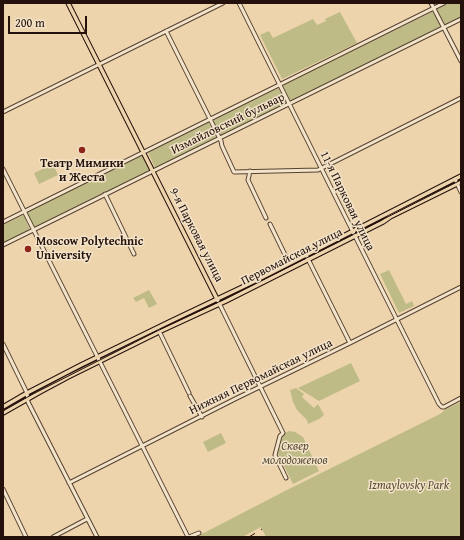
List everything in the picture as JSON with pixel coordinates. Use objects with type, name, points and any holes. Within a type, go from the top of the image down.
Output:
[{"type":"main road","name":"9-я Парковая улица","points":[[68,3],[217,299]]},
{"type":"main road","name":"Первомайская улица","points":[[3,413],[159,332],[220,304],[355,236],[458,182],[461,176]]},
{"type":"main road","name":"Первомайская улица","points":[[217,299],[352,231],[458,182]]},
{"type":"main road","points":[[3,407],[97,357],[217,299]]},
{"type":"street","points":[[3,112],[223,3]]},
{"type":"street","name":"11-я Парковая улица","points":[[239,3],[396,320],[437,399],[442,407],[461,398]]},
{"type":"street","points":[[432,3],[461,61]]},
{"type":"street","name":"Измайловский бульвар","points":[[3,222],[444,3]]},
{"type":"street","name":"Измайловский бульвар","points":[[3,245],[461,19]]},
{"type":"street","points":[[166,31],[219,138],[234,172],[318,170],[461,98]]},
{"type":"street","points":[[3,169],[188,537],[199,533]]},
{"type":"street","points":[[250,171],[248,180],[266,218]]},
{"type":"street","points":[[458,182],[461,192]]},
{"type":"street","points":[[105,194],[134,254]]},
{"type":"street","points":[[270,224],[289,263]]},
{"type":"street","points":[[306,255],[350,343]]},
{"type":"street","name":"Нижняя Первомайская улица","points":[[69,484],[261,386],[461,287]]},
{"type":"street","name":"9-я Парковая улица","points":[[217,299],[283,433],[280,436],[275,455],[286,478]]},
{"type":"street","points":[[157,328],[202,417]]},
{"type":"street","points":[[3,344],[27,393],[34,413],[97,537]]},
{"type":"street","points":[[3,489],[26,537]]},
{"type":"street","points":[[53,537],[87,519]]},
{"type":"green space","points":[[449,3],[461,3],[461,17],[446,25],[444,24],[437,9]]},
{"type":"green space","points":[[340,12],[357,43],[282,79],[260,35],[269,31],[273,38],[313,19],[317,25],[326,21],[325,19]]},
{"type":"green space","points":[[432,12],[435,13],[441,25],[440,27],[292,101],[289,100],[283,87],[284,85]]},
{"type":"green space","points":[[279,88],[286,102],[285,104],[220,135],[213,122],[215,119]]},
{"type":"green space","points":[[208,122],[216,136],[215,138],[158,167],[154,166],[148,152]]},
{"type":"green space","points":[[140,155],[143,156],[149,171],[35,227],[33,226],[27,212]]},
{"type":"green space","points":[[53,164],[58,175],[39,184],[34,173]]},
{"type":"green space","points":[[24,215],[30,230],[3,243],[3,225]]},
{"type":"green space","points":[[389,270],[406,304],[412,301],[414,306],[399,313],[380,274]]},
{"type":"green space","points":[[149,290],[157,304],[149,308],[144,298],[136,302],[133,298]]},
{"type":"green space","points":[[351,363],[360,381],[319,401],[298,388]]},
{"type":"green space","points":[[296,388],[304,394],[302,397],[314,408],[318,404],[324,415],[308,424],[307,420],[297,410],[293,402],[290,390]]},
{"type":"green space","name":"Izmaylovsky Park","points":[[461,402],[461,537],[266,537],[261,527],[242,537],[196,537],[440,414],[446,409]]},
{"type":"green space","name":"Сквер молодоженов","points":[[289,431],[295,432],[303,437],[319,471],[293,484],[278,454],[281,438],[283,434]]},
{"type":"green space","points":[[221,433],[226,443],[208,452],[203,442]]},
{"type":"tram line","points":[[3,411],[33,394],[155,332],[225,299],[461,180]]},
{"type":"railway","points":[[249,537],[262,529]]},
{"type":"place","name":"Театр Мимики и Жеста","points":[[82,150]]},
{"type":"place","name":"Moscow Polytechnic University","points":[[28,249]]}]
